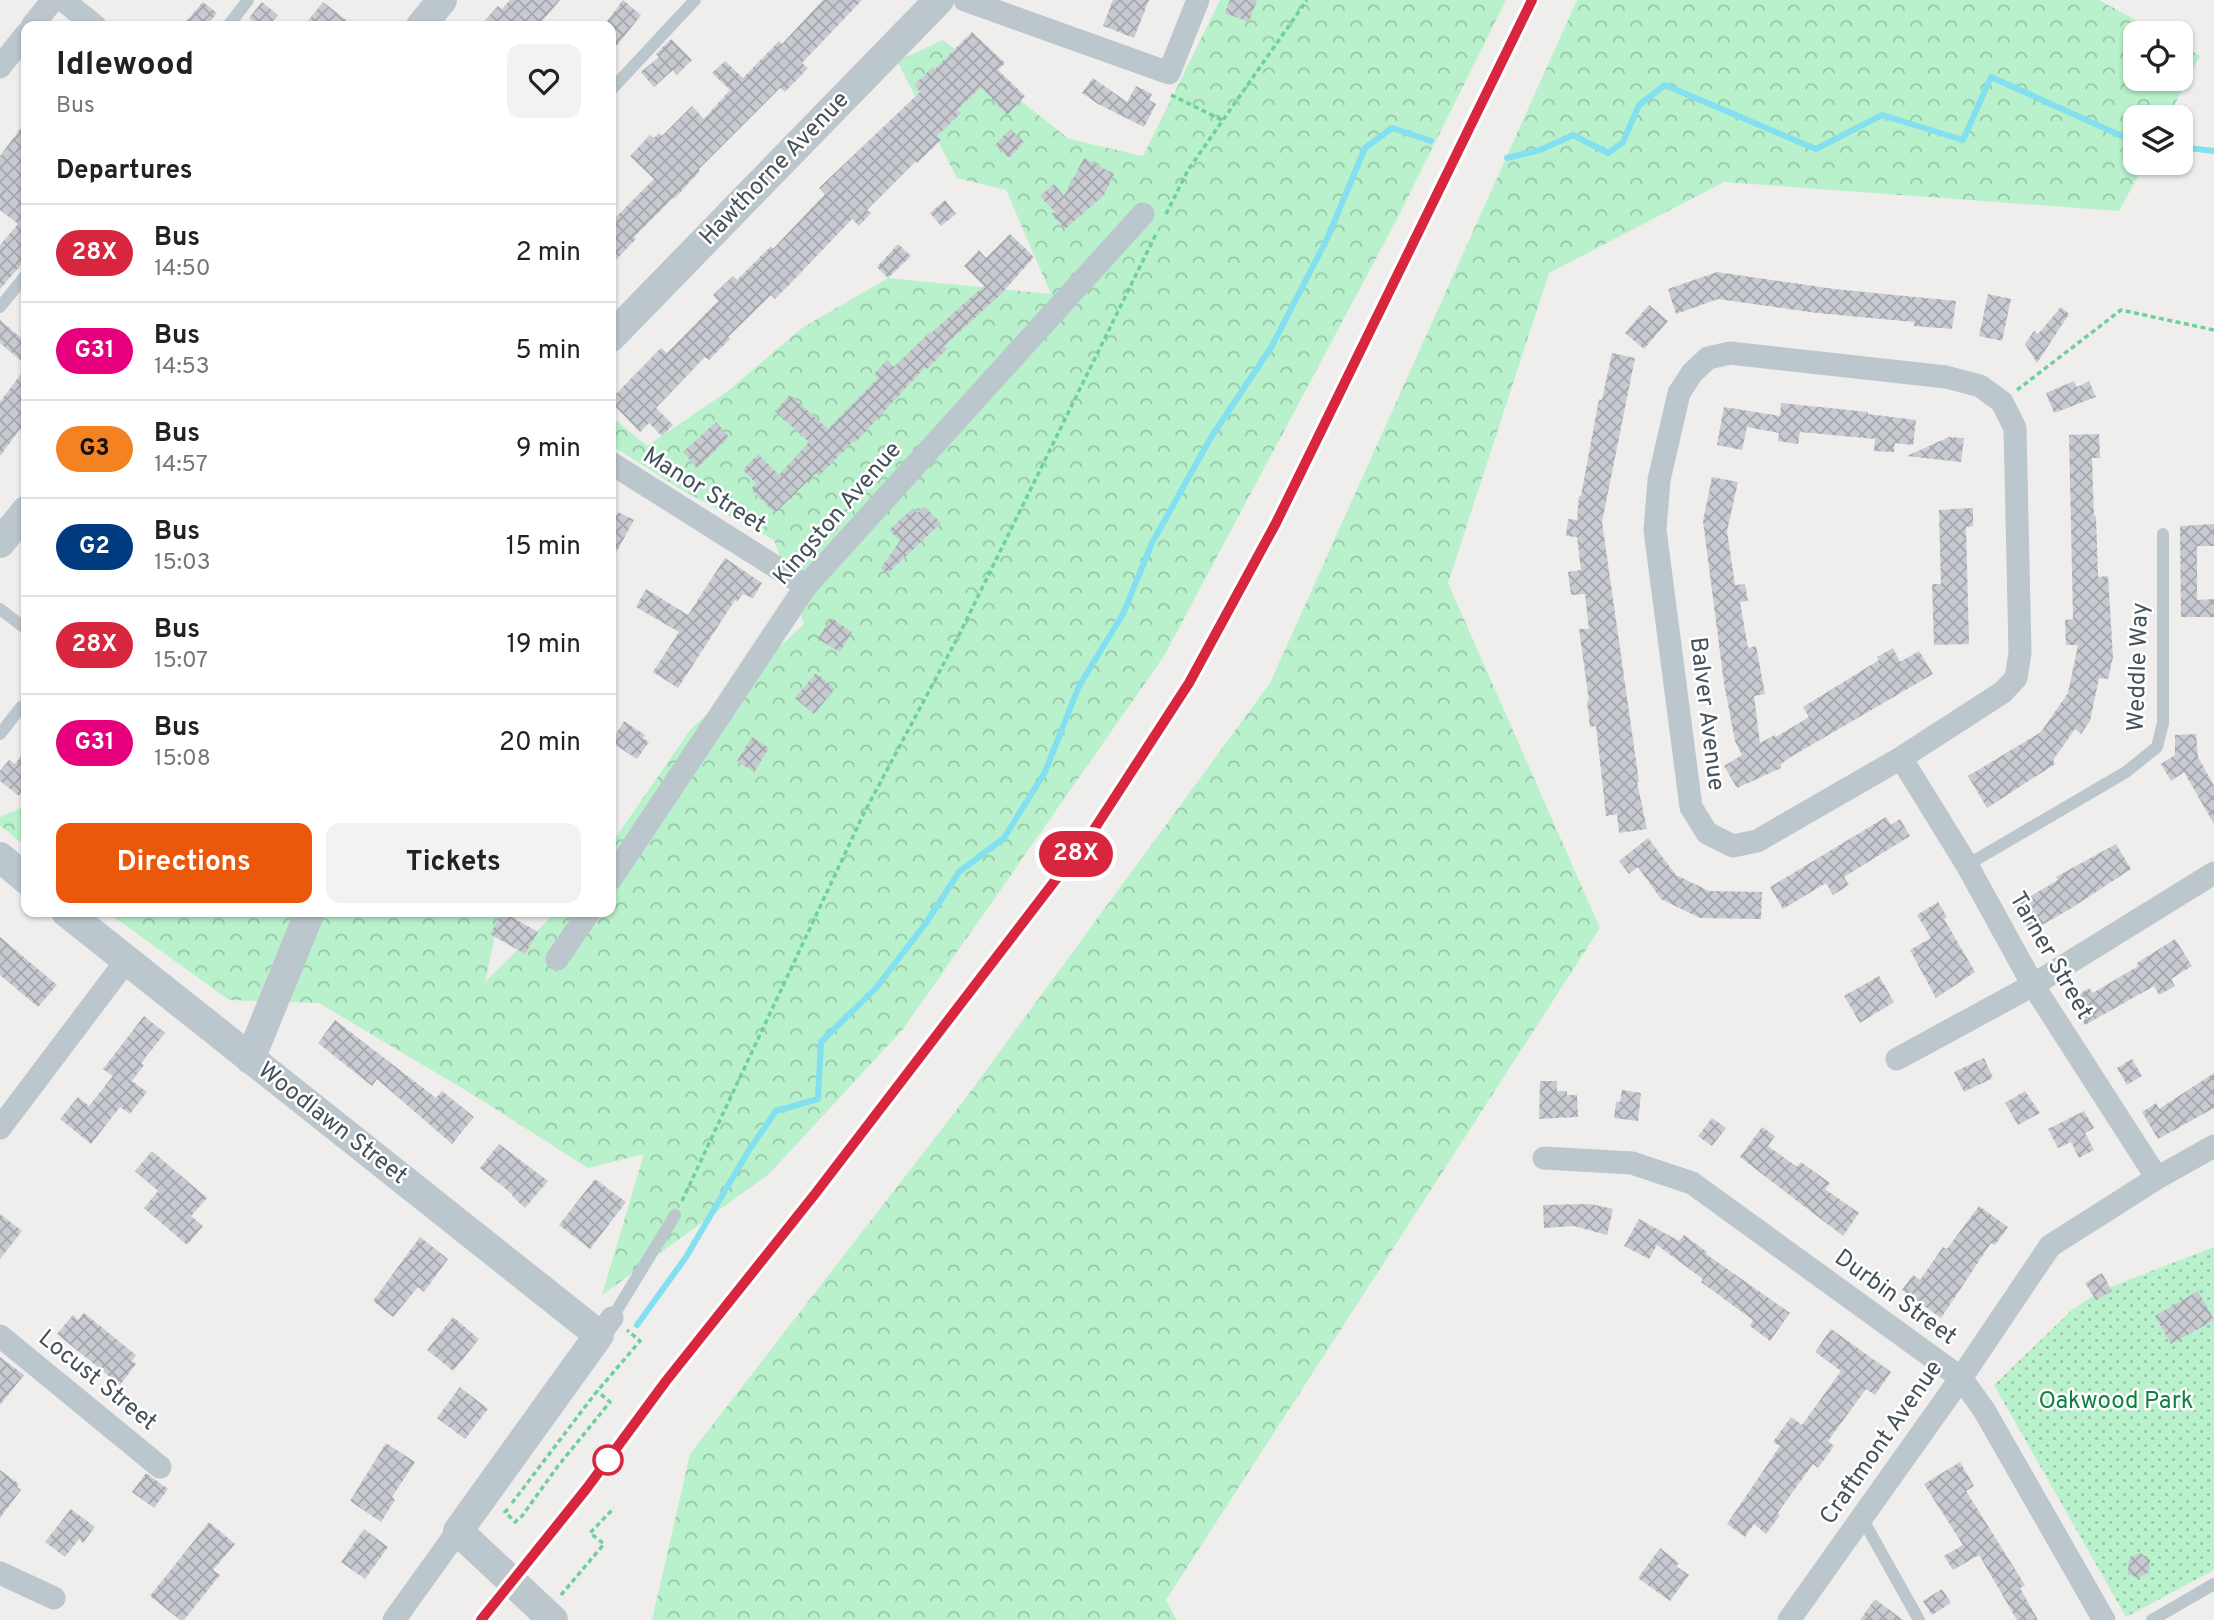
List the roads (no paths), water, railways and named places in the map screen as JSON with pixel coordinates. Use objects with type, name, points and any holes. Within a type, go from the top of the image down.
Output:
[{"type":"street","points":[[36,21],[53,0]]},
{"type":"street","points":[[63,0],[89,21]]},
{"type":"street","points":[[425,21],[442,0]]},
{"type":"street","name":"Hawthorne Avenue","points":[[616,332],[939,0]]},
{"type":"street","points":[[965,0],[1167,82],[1198,0]]},
{"type":"street","points":[[0,66],[21,40]]},
{"type":"street","name":"Kingston Avenue","points":[[616,871],[806,586],[1155,221]]},
{"type":"street","name":"Balver Avenue","points":[[1730,353],[1946,377],[1980,386],[2001,402],[2015,428],[2021,653],[2016,678],[2003,692],[1902,758],[1757,841],[1733,846],[1707,832],[1691,807],[1655,530],[1660,480],[1679,393],[1692,373],[1708,358],[1730,353]]},
{"type":"street","name":"Manor Street","points":[[616,466],[806,586]]},
{"type":"street","points":[[0,543],[21,517]]},
{"type":"street","name":"Tarner Street","points":[[1902,758],[1967,865],[2033,985],[2157,1178]]},
{"type":"street","points":[[0,857],[21,875]]},
{"type":"street","points":[[1897,1059],[2033,985],[2214,873]]},
{"type":"street","name":"Woodlawn Street","points":[[72,917],[250,1059],[605,1327]]},
{"type":"street","points":[[250,1059],[308,917]]},
{"type":"street","points":[[557,959],[586,917]]},
{"type":"street","points":[[0,1128],[126,961]]},
{"type":"street","name":"Craftmont Avenue","points":[[1789,1620],[1961,1378],[2050,1246],[2157,1178],[2214,1146]]},
{"type":"street","name":"Durbin Street","points":[[1544,1158],[1632,1163],[1692,1183],[1961,1378],[1984,1410],[2104,1620]]},
{"type":"street","points":[[394,1620],[605,1327]]},
{"type":"street","name":"Locust Street","points":[[0,1336],[160,1467]]},
{"type":"street","points":[[458,1531],[556,1608]]},
{"type":"street","points":[[0,1573],[54,1598]]},
{"type":"lane","points":[[232,21],[248,0]]},
{"type":"lane","points":[[616,85],[695,0]]},
{"type":"lane","points":[[482,1618],[587,1488],[666,1381],[815,1194],[1093,831],[1174,706],[1276,523],[1532,0]]},
{"type":"lane","points":[[0,307],[21,281]]},
{"type":"lane","name":"Weddle Way","points":[[1967,865],[2126,772],[2157,747],[2163,723],[2163,534]]},
{"type":"lane","points":[[0,609],[21,625]]},
{"type":"lane","points":[[0,734],[21,707]]},
{"type":"lane","points":[[605,1327],[675,1215]]},
{"type":"lane","points":[[1862,1518],[1919,1620]]},
{"type":"lane","points":[[2152,1620],[2214,1584]]},
{"type":"waterway","points":[[1507,158],[1540,150],[1573,135],[1608,153],[1623,142],[1639,105],[1665,85],[1816,149],[1882,115],[1963,140],[1991,77],[2123,137]]},
{"type":"waterway","points":[[637,1325],[686,1257],[749,1150],[776,1111],[818,1099],[821,1042],[876,988],[926,923],[959,872],[1004,838],[1045,772],[1079,686],[1123,614],[1152,543],[1210,439],[1272,346],[1327,239],[1365,148],[1392,128],[1431,141]]},
{"type":"waterway","points":[[2193,149],[2214,151]]},
{"type":"park label","name":"Oakwood Park","points":[[2116,1402]]}]
